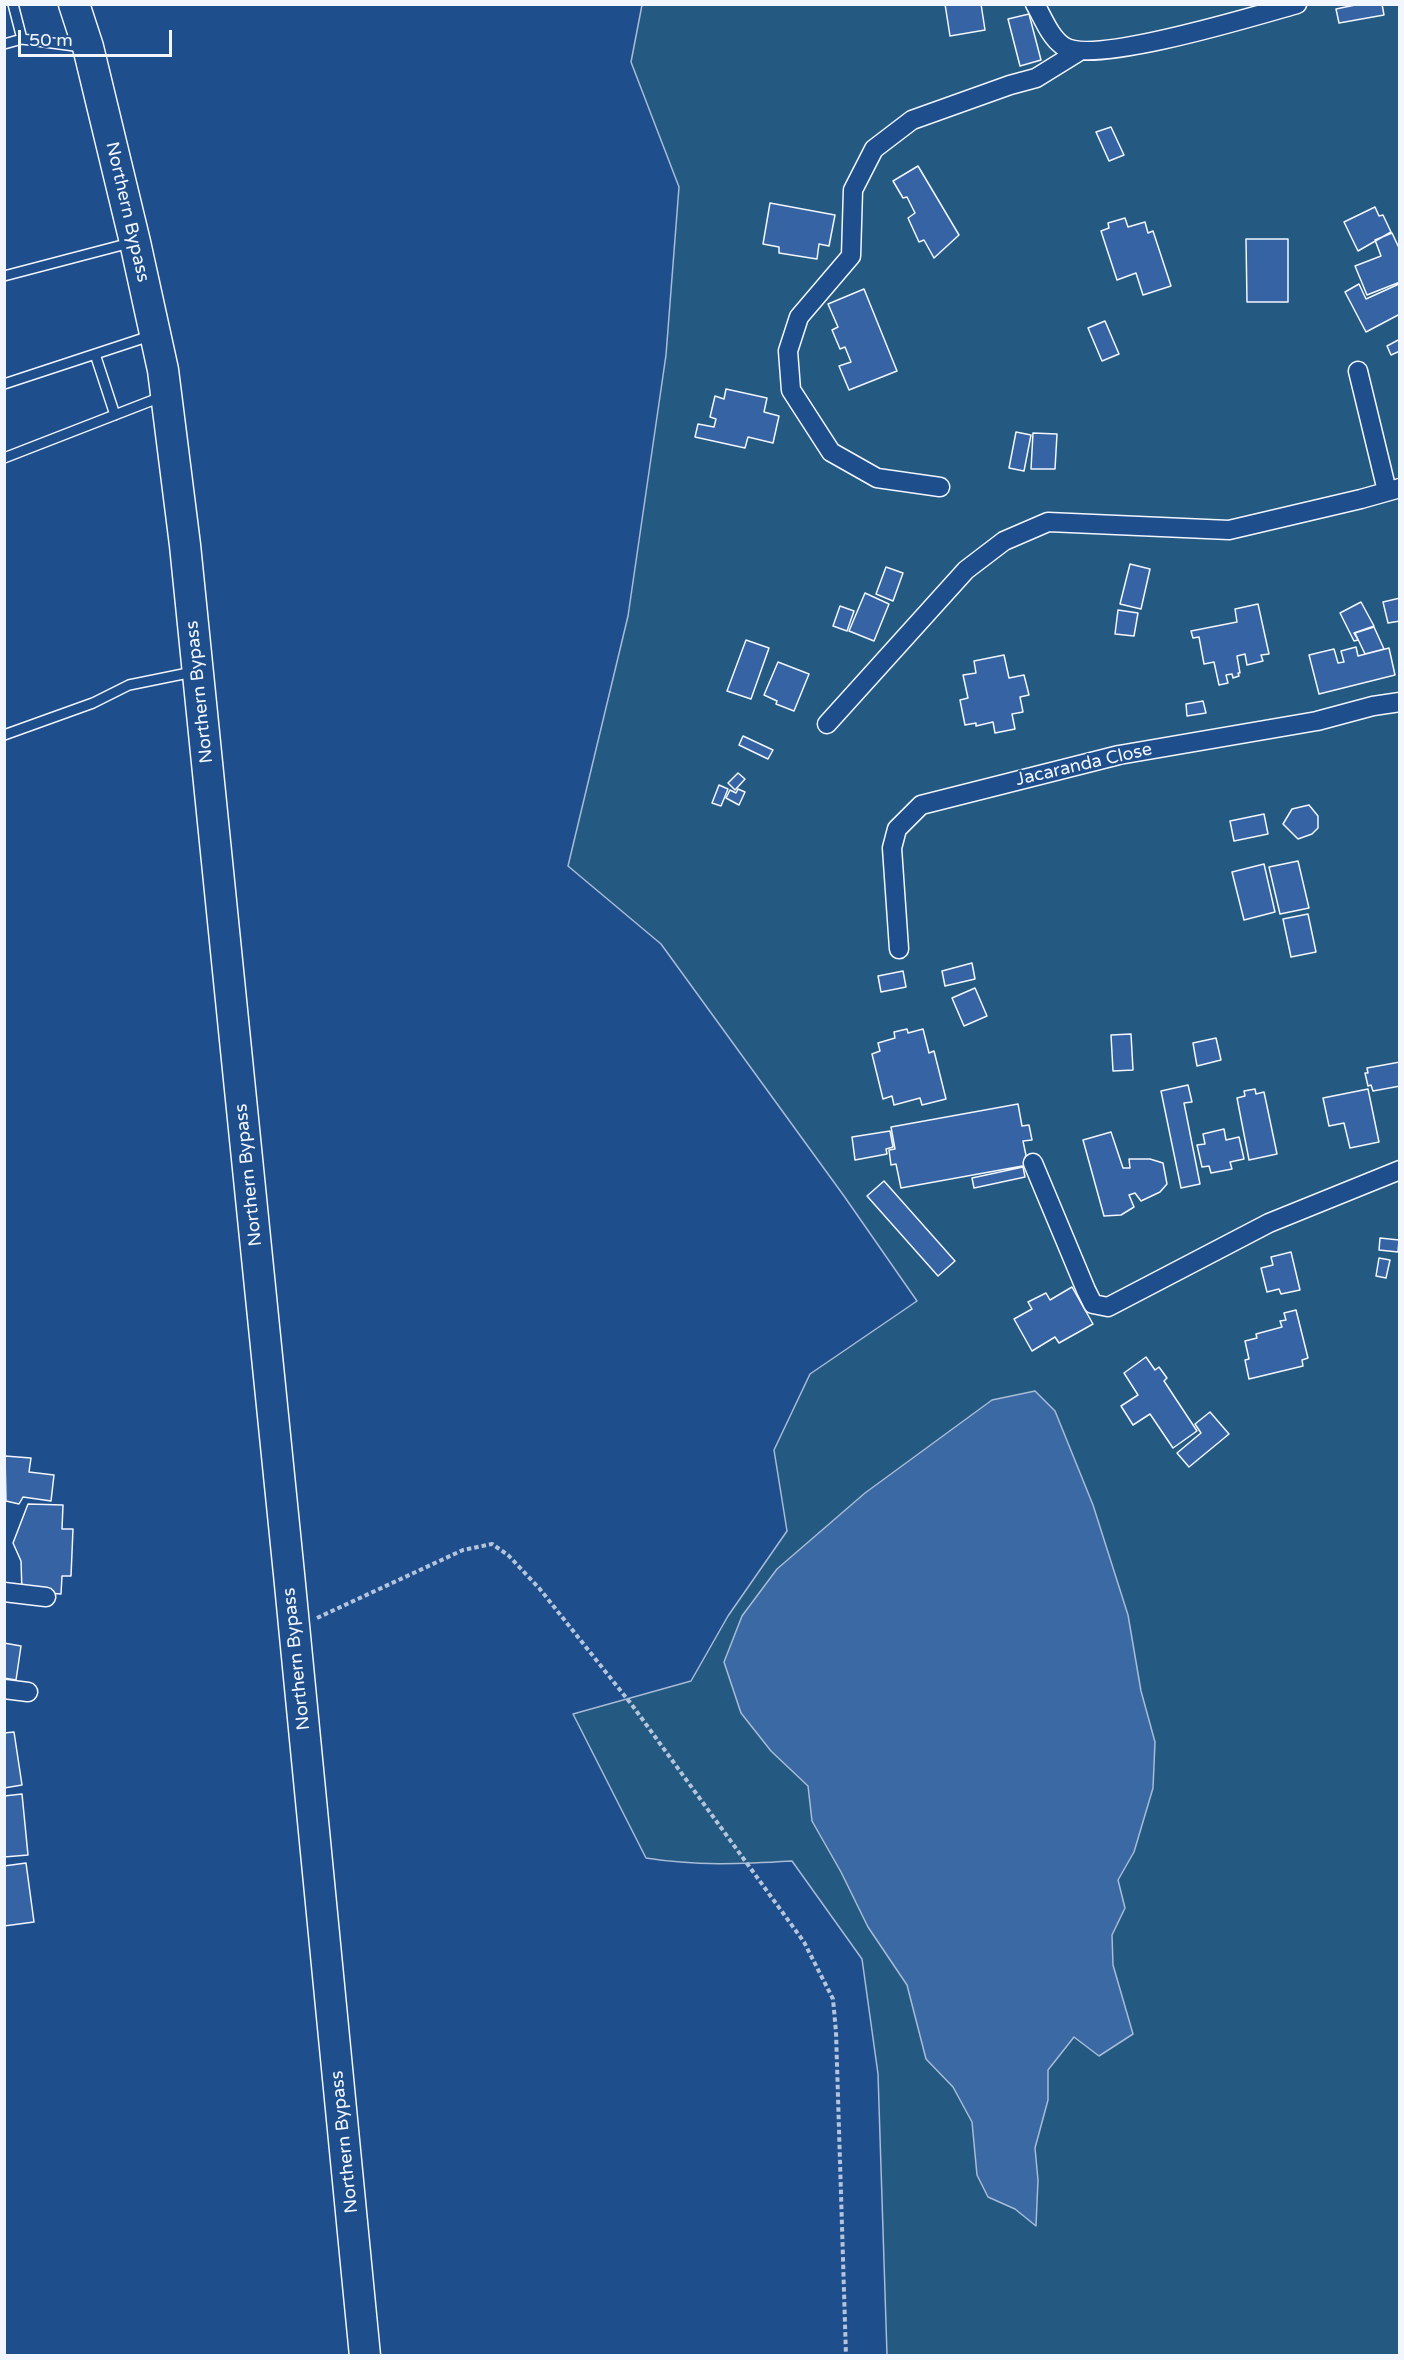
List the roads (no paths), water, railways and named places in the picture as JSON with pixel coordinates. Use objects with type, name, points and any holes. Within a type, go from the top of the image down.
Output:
[{"type":"main road","name":"Northern Bypass","points":[[74,4],[88,47],[155,334],[166,395],[185,545],[365,2355]]},
{"type":"street","points":[[1035,4],[1054,38],[1064,47],[1078,52],[1162,40],[1297,4]]},
{"type":"street","points":[[940,487],[878,478],[831,452],[791,390],[788,351],[799,317],[851,256],[853,190],[874,148],[912,120],[1036,78],[1078,52]]},
{"type":"street","points":[[827,724],[966,570],[1004,541],[1048,522],[1228,530],[1393,490],[1358,371]]},
{"type":"street","name":"Jacaranda Close","points":[[898,949],[892,848],[897,829],[921,805],[1119,754],[1317,721],[1373,706],[1400,702]]},
{"type":"street","points":[[1033,1163],[1093,1304],[1108,1307],[1269,1223],[1400,1170]]},
{"type":"street","points":[[4,1592],[45,1597]]},
{"type":"street","points":[[4,1689],[28,1692]]},
{"type":"lane","points":[[13,4],[22,39]]},
{"type":"lane","points":[[4,44],[22,39],[88,47]]},
{"type":"lane","points":[[4,276],[135,242]]},
{"type":"lane","points":[[4,384],[155,334]]},
{"type":"lane","points":[[95,354],[116,415]]},
{"type":"lane","points":[[4,458],[166,395]]},
{"type":"lane","points":[[4,735],[93,703],[129,685],[198,671]]}]
